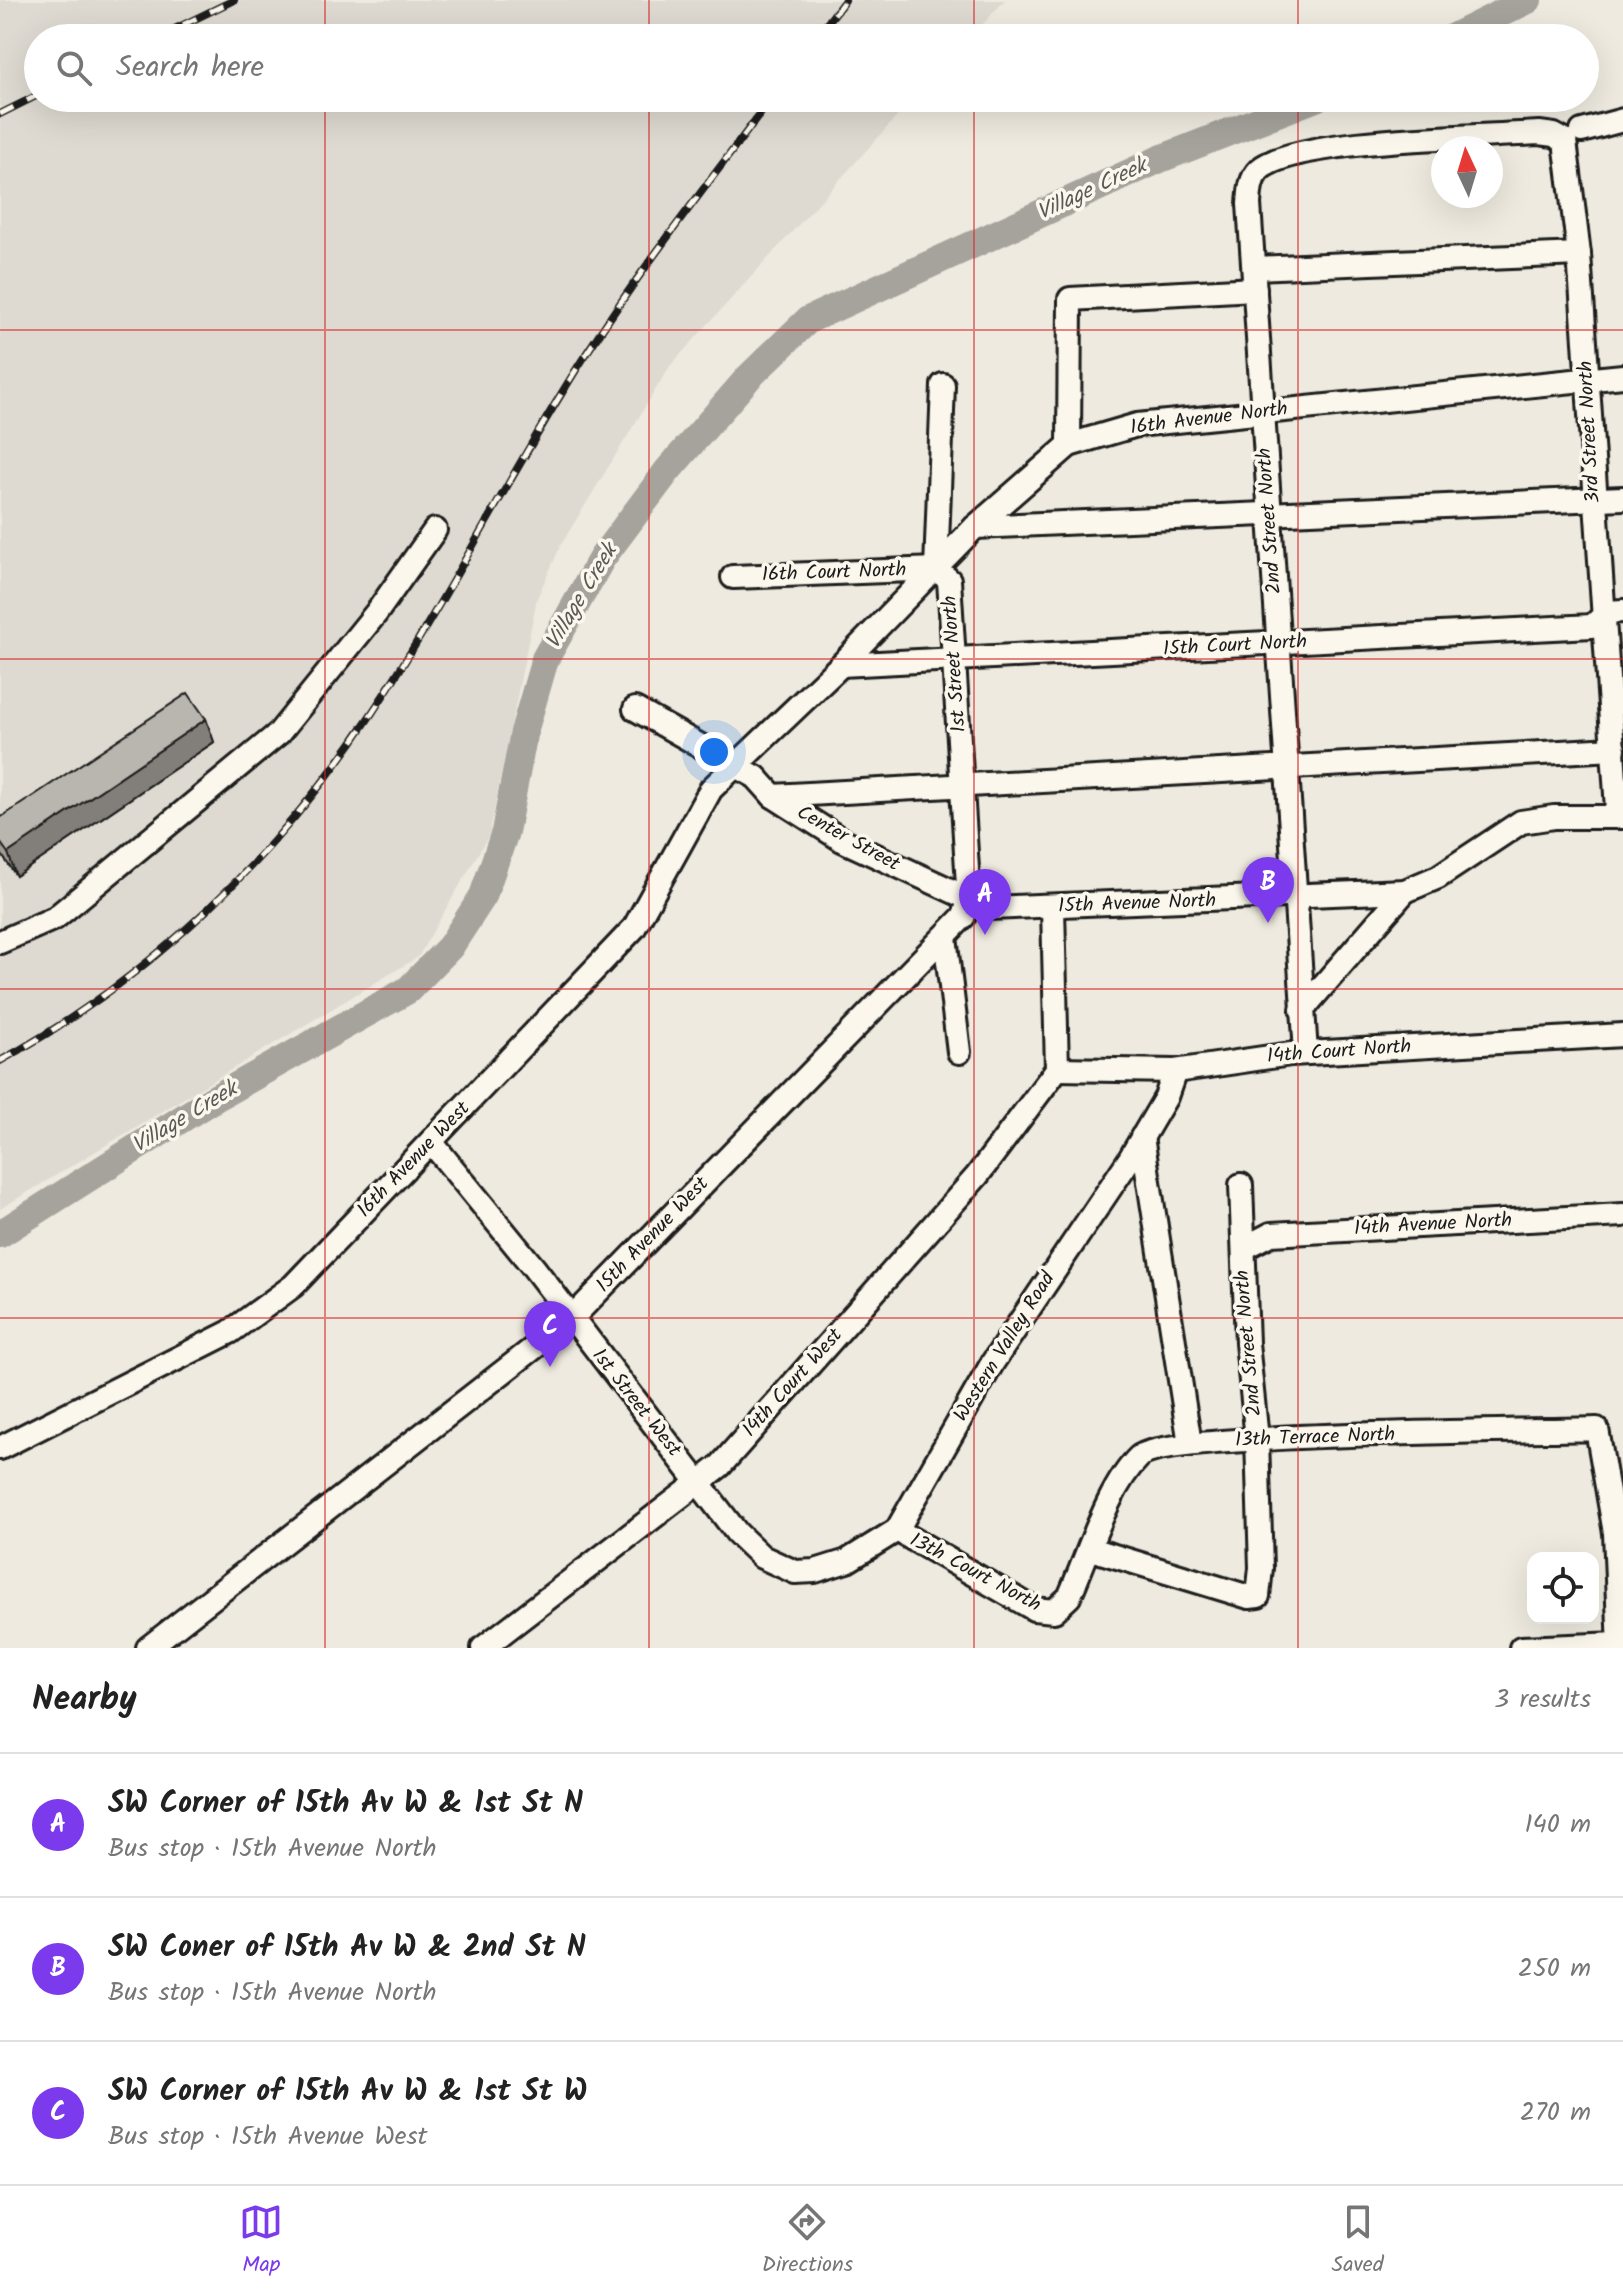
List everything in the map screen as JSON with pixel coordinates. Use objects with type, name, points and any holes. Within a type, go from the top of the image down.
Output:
[{"type":"street","points":[[1573,136],[1623,120]]},
{"type":"street","name":"2nd Street North","points":[[1306,1053],[1249,204],[1253,178],[1263,166],[1279,160],[1336,147],[1539,133],[1573,136]]},
{"type":"street","name":"3rd Street North","points":[[1573,136],[1593,500],[1614,613],[1617,713],[1614,749],[1617,809],[1623,817]]},
{"type":"street","points":[[1069,445],[1070,299],[1255,278],[1579,254]]},
{"type":"street","name":"16th Avenue North","points":[[733,766],[841,665],[975,527],[1069,445],[1137,425],[1623,376]]},
{"type":"street","name":"1st Street North","points":[[943,385],[936,569],[949,580],[969,901]]},
{"type":"street","points":[[975,527],[1623,498]]},
{"type":"street","points":[[0,942],[55,918],[279,733],[377,612],[435,530]]},
{"type":"street","name":"16th Court North","points":[[733,577],[936,569]]},
{"type":"street","name":"15th Court North","points":[[841,665],[1592,626],[1614,613]]},
{"type":"street","name":"Center Street","points":[[635,709],[756,777],[773,796],[842,840],[969,901]]},
{"type":"street","points":[[773,796],[1614,749]]},
{"type":"street","name":"16th Avenue West","points":[[0,1448],[230,1332],[293,1286],[634,928],[711,789],[733,766]]},
{"type":"street","name":"15th Avenue North","points":[[969,901],[989,908],[1053,908],[1405,891],[1438,877],[1521,822],[1554,817],[1623,817]]},
{"type":"street","points":[[1302,1010],[1405,891]]},
{"type":"street","name":"15th Avenue West","points":[[148,1648],[571,1319],[945,937],[964,916],[969,901]]},
{"type":"street","points":[[1053,908],[1057,1069]]},
{"type":"street","points":[[945,937],[959,1052]]},
{"type":"street","name":"14th Court North","points":[[1057,1069],[1175,1071],[1306,1053],[1623,1035]]},
{"type":"street","name":"14th Court West","points":[[483,1648],[720,1466],[977,1176],[1057,1069]]},
{"type":"street","name":"Western Valley Road","points":[[795,1572],[815,1571],[847,1561],[897,1530],[993,1362],[1142,1137],[1166,1097],[1175,1071]]},
{"type":"street","points":[[1142,1137],[1190,1444]]},
{"type":"street","name":"1st Street West","points":[[432,1143],[737,1533],[762,1557],[795,1572]]},
{"type":"street","name":"2nd Street North","points":[[1091,1549],[1249,1597],[1258,1596],[1261,1568],[1257,1439],[1242,1258],[1246,1247],[1241,1185]]},
{"type":"street","name":"14th Avenue North","points":[[1246,1247],[1271,1234],[1623,1215]]},
{"type":"street","name":"13th Terrace North","points":[[1091,1549],[1121,1480],[1142,1454],[1190,1444],[1257,1439],[1597,1429],[1619,1533]]},
{"type":"street","name":"13th Court North","points":[[897,1530],[1034,1609],[1054,1611],[1069,1597],[1091,1549]]},
{"type":"street","points":[[1521,1648],[1619,1646],[1619,1533]]},
{"type":"shaded area","points":[[0,0],[1005,0],[983,24],[24,24],[24,112],[901,112],[670,366],[562,543],[537,598],[489,835],[418,957],[0,1209]]},
{"type":"building","points":[[188,693],[206,719],[8,853],[0,842],[0,818]]},
{"type":"waterway","name":"Village Creek","points":[[1479,24],[1528,0]]},
{"type":"waterway","name":"Village Creek","points":[[0,1234],[210,1101],[408,990],[450,947],[483,896],[505,832],[524,732],[545,659],[602,558],[668,470],[749,377],[808,320],[1160,159],[1280,112]]},
{"type":"railway","points":[[185,24],[234,0]]},
{"type":"railway","points":[[827,24],[845,0]]},
{"type":"railway","points":[[0,114],[24,102]]},
{"type":"railway","points":[[0,1061],[108,992],[159,952],[207,910],[295,816],[335,766],[400,670],[554,405],[603,328],[761,112]]},
{"type":"place","name":"SW Coner of 15th Av W & 2nd St N","points":[[1268,923]]},
{"type":"place","name":"SW Corner of 15th Av W & 1st St N","points":[[985,935]]},
{"type":"place","name":"SW Corner of 15th Av W & 1st St W","points":[[550,1367]]}]
